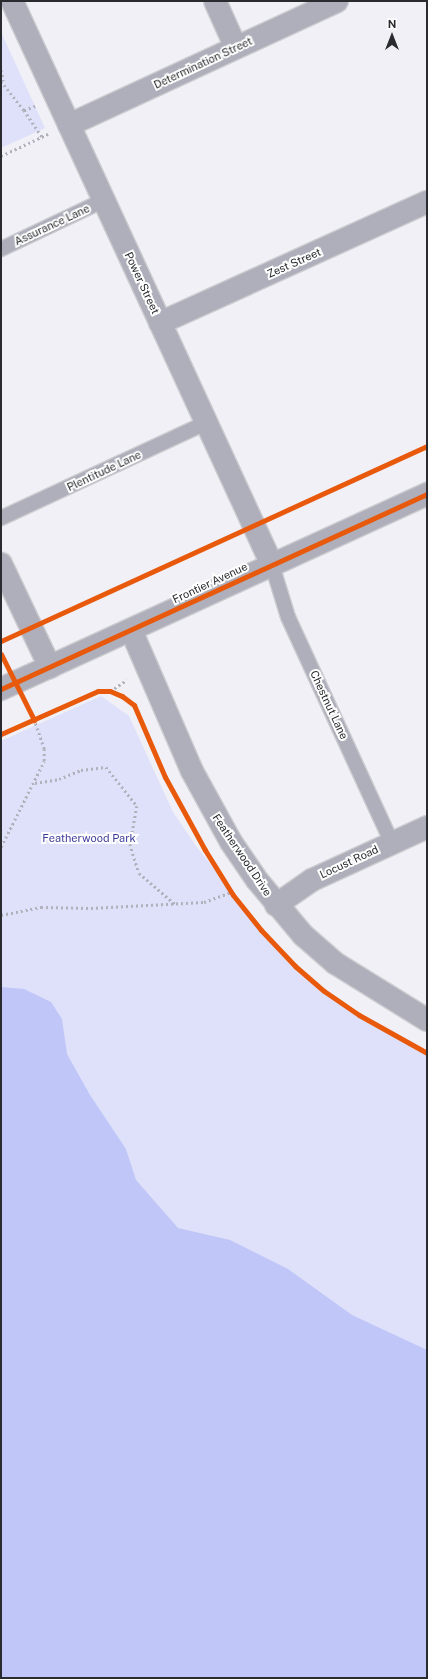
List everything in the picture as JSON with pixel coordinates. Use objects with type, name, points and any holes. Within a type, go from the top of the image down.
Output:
[{"type":"street","name":"Power Street","points":[[12,1],[272,565]]},
{"type":"street","points":[[215,1],[236,48]]},
{"type":"street","name":"Determination Street","points":[[69,125],[337,1]]},
{"type":"street","name":"Zest Street","points":[[160,323],[427,202]]},
{"type":"street","name":"Frontier Avenue","points":[[1,689],[427,494]]},
{"type":"street","points":[[1,564],[50,667]]},
{"type":"street","name":"Featherwood Drive","points":[[131,630],[192,771],[221,825],[257,880],[276,905],[303,935],[335,963],[427,1020]]},
{"type":"street","name":"Locust Road","points":[[276,905],[312,880],[427,827]]},
{"type":"lane","name":"Assurance Lane","points":[[1,249],[104,200]]},
{"type":"lane","name":"Plentitude Lane","points":[[1,518],[206,423]]},
{"type":"lane","name":"Chestnut Lane","points":[[272,565],[288,617],[392,843]]},
{"type":"path","points":[[1,70],[2,81],[42,137]]},
{"type":"path","points":[[24,110],[35,106]]},
{"type":"path","points":[[1,156],[69,125]]},
{"type":"path","points":[[104,691],[116,694]]},
{"type":"path","points":[[1,847],[35,783],[44,761],[44,749],[37,718],[31,713]]},
{"type":"path","points":[[28,722],[37,718]]},
{"type":"path","points":[[35,783],[59,779],[81,770],[106,767],[137,806],[130,844],[139,873],[175,904]]},
{"type":"path","points":[[1,915],[41,907],[204,902],[232,893],[257,880]]},
{"type":"path","points":[[227,886],[237,901]]},
{"type":"green space","points":[[1,32],[45,128],[1,148]]},
{"type":"green space","name":"Featherwood Park","points":[[101,696],[129,716],[173,812],[196,846],[272,942],[339,1003],[427,1053],[427,1678],[1,1678],[1,741]]},
{"type":"water","points":[[1,987],[24,989],[51,1002],[62,1019],[67,1054],[90,1095],[126,1149],[136,1180],[178,1228],[230,1240],[288,1269],[352,1315],[427,1350],[427,1678],[1,1678]]},
{"type":"cycle path","points":[[1,641],[427,446]]},
{"type":"cycle path","points":[[1,689],[427,494]]},
{"type":"cycle path","points":[[1,654],[34,720]]},
{"type":"cycle path","points":[[1,734],[98,691],[110,691],[122,696],[134,705],[165,777],[205,850],[233,895],[261,930],[295,966],[324,991],[359,1015],[427,1053]]}]
